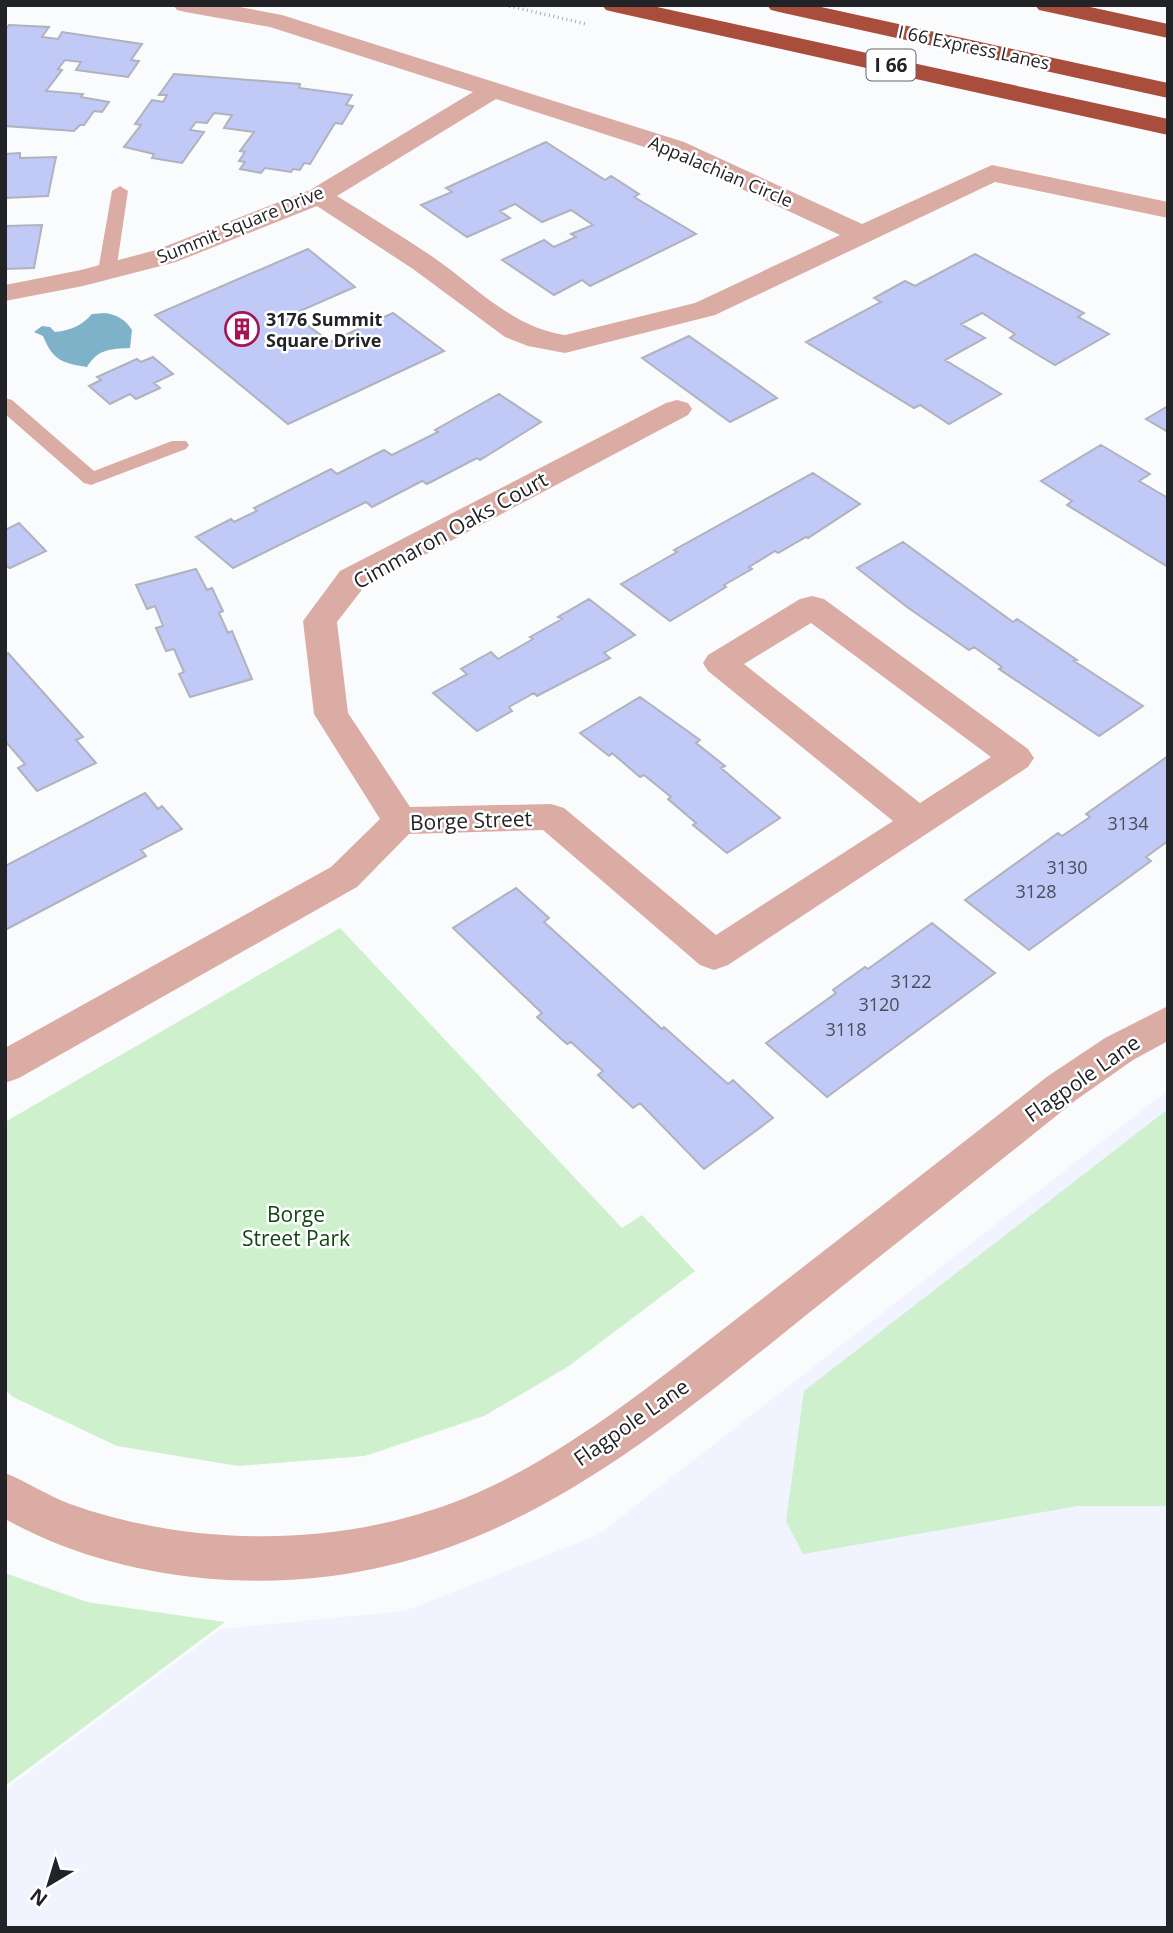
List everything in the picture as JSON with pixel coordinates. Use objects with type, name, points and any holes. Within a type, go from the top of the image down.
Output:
[{"type":"highway","name":"I 66","points":[[614,5],[1168,127]]},
{"type":"highway","name":"I 66 Express Lanes","points":[[779,5],[1168,91]]},
{"type":"highway","points":[[1047,5],[1168,31]]},
{"type":"street","name":"Appalachian Circle","points":[[185,5],[274,20],[675,148],[860,234]]},
{"type":"street","name":"Summit Square Drive","points":[[5,293],[166,256],[319,196],[493,90]]},
{"type":"street","points":[[319,196],[423,263],[515,331],[538,340],[565,344],[705,309],[992,173],[1168,210]]},
{"type":"street","name":"Cimmaron Oaks Court","points":[[400,821],[331,714],[320,621],[352,579],[677,409]]},
{"type":"street","name":"Borge Street","points":[[5,1067],[344,877],[400,821],[551,817],[714,955],[1016,758],[812,607],[720,663],[919,821]]},
{"type":"street","name":"Flagpole Lane","points":[[5,1495],[69,1527],[152,1550],[243,1560],[336,1554],[407,1540],[466,1520],[529,1490],[584,1457],[703,1371],[1062,1088],[1119,1049],[1168,1022]]},
{"type":"lane","points":[[107,271],[120,191]]},
{"type":"lane","points":[[5,404],[91,479],[179,445]]},
{"type":"shaded area","points":[[1168,1090],[1168,1928],[5,1928],[5,1790],[221,1629],[405,1611],[598,1535]]},
{"type":"green space","name":"Borge Street Park","points":[[340,928],[622,1228],[642,1215],[695,1271],[569,1366],[484,1416],[365,1456],[238,1466],[117,1446],[13,1397],[5,1390],[5,1122]]},
{"type":"green space","points":[[1168,1109],[1168,1506],[1078,1506],[803,1554],[786,1521],[804,1391]]},
{"type":"green space","points":[[5,1573],[87,1602],[225,1622],[5,1786]]},
{"type":"water","points":[[105,313],[120,318],[132,330],[130,348],[100,353],[87,367],[59,359],[50,350],[43,336],[34,332],[42,326],[50,327],[55,332],[66,330],[76,327],[92,314]]},
{"type":"building","points":[[9,25],[49,27],[42,37],[58,39],[62,32],[142,44],[131,60],[139,61],[128,77],[76,70],[81,62],[65,60],[58,69],[62,70],[46,91],[83,94],[81,97],[109,102],[102,112],[94,111],[84,125],[74,131],[5,126],[5,30]]},
{"type":"building","points":[[174,74],[300,84],[299,88],[352,95],[346,105],[353,106],[342,124],[335,123],[310,164],[304,163],[300,170],[293,169],[291,172],[265,168],[261,173],[240,169],[245,162],[239,161],[245,152],[240,151],[254,132],[224,128],[232,115],[214,113],[207,123],[196,122],[190,130],[204,132],[182,163],[152,158],[154,154],[124,147],[141,125],[135,124],[152,100],[163,102],[167,95],[159,95]]},
{"type":"building","points":[[546,142],[605,180],[611,176],[639,194],[634,197],[696,234],[590,286],[582,280],[554,295],[502,260],[544,240],[554,247],[576,237],[571,234],[593,225],[571,210],[542,222],[515,204],[500,211],[510,218],[467,237],[421,205],[452,192],[446,188]]},
{"type":"building","points":[[20,153],[20,158],[56,157],[48,196],[5,198],[5,154]]},
{"type":"building","points":[[42,225],[34,268],[5,269],[5,226]]},
{"type":"building","name":"3176 Summit Square Drive","points":[[308,249],[355,287],[293,314],[330,342],[393,313],[444,351],[288,424],[155,315]]},
{"type":"building","points":[[975,254],[1084,313],[1078,317],[1109,334],[1055,365],[1010,338],[1015,334],[982,313],[961,324],[985,338],[945,360],[1001,394],[949,424],[920,405],[914,408],[806,342],[881,302],[874,298],[905,281],[915,286]]},
{"type":"building","points":[[689,336],[777,398],[730,422],[642,358]]},
{"type":"building","points":[[153,357],[173,374],[154,383],[160,388],[136,399],[130,394],[110,404],[89,386],[101,380],[97,377],[137,359],[141,362]]},
{"type":"building","points":[[499,394],[541,422],[480,460],[477,458],[427,484],[422,481],[372,507],[366,502],[233,568],[196,537],[231,519],[234,522],[257,511],[254,508],[331,469],[337,474],[384,450],[392,455],[438,432],[435,430]]},
{"type":"building","points":[[1168,406],[1168,432],[1146,419]]},
{"type":"building","points":[[1101,445],[1150,474],[1139,481],[1168,498],[1168,567],[1067,505],[1072,501],[1041,481]]},
{"type":"building","points":[[813,473],[860,504],[808,538],[778,553],[775,551],[749,567],[752,569],[670,621],[621,584],[677,552],[674,550]]},
{"type":"building","points":[[19,523],[46,551],[10,568],[5,565],[5,530]]},
{"type":"building","points":[[903,542],[1013,622],[1017,619],[1077,660],[1074,661],[1143,706],[1099,736],[999,669],[1002,667],[974,647],[969,650],[907,607],[857,568]]},
{"type":"building","points":[[196,569],[207,590],[212,588],[223,611],[219,613],[228,633],[232,631],[252,679],[190,697],[179,674],[184,672],[174,649],[166,651],[156,628],[163,626],[155,606],[147,609],[136,585]]},
{"type":"building","points":[[589,599],[635,635],[604,653],[610,658],[537,696],[534,693],[509,707],[512,711],[477,731],[433,693],[467,674],[461,669],[491,652],[498,659],[533,639],[530,637],[562,619],[558,617]]},
{"type":"building","points":[[8,653],[83,737],[76,740],[96,763],[37,791],[18,768],[25,764],[5,741],[5,655]]},
{"type":"building","points":[[640,697],[700,740],[696,743],[725,766],[721,768],[780,818],[727,853],[693,825],[696,823],[668,799],[671,797],[644,775],[640,777],[612,753],[609,756],[580,733]]},
{"type":"building","points":[[1168,756],[1168,841],[1146,857],[1151,861],[1029,950],[965,900],[1058,833],[1062,836],[1090,817],[1086,814]]},
{"type":"building","points":[[145,793],[158,809],[162,806],[182,829],[141,850],[146,856],[5,930],[5,866]]},
{"type":"building","points":[[516,888],[549,918],[544,922],[662,1029],[664,1027],[728,1084],[733,1080],[773,1118],[704,1169],[640,1103],[633,1108],[598,1075],[603,1071],[571,1042],[567,1044],[537,1017],[542,1013],[453,928]]},
{"type":"building","points":[[932,923],[995,973],[827,1097],[766,1043],[836,993],[833,990],[865,967],[868,969]]},
{"type":"place","name":"3176 Summit Square Drive","points":[[242,329]]}]
